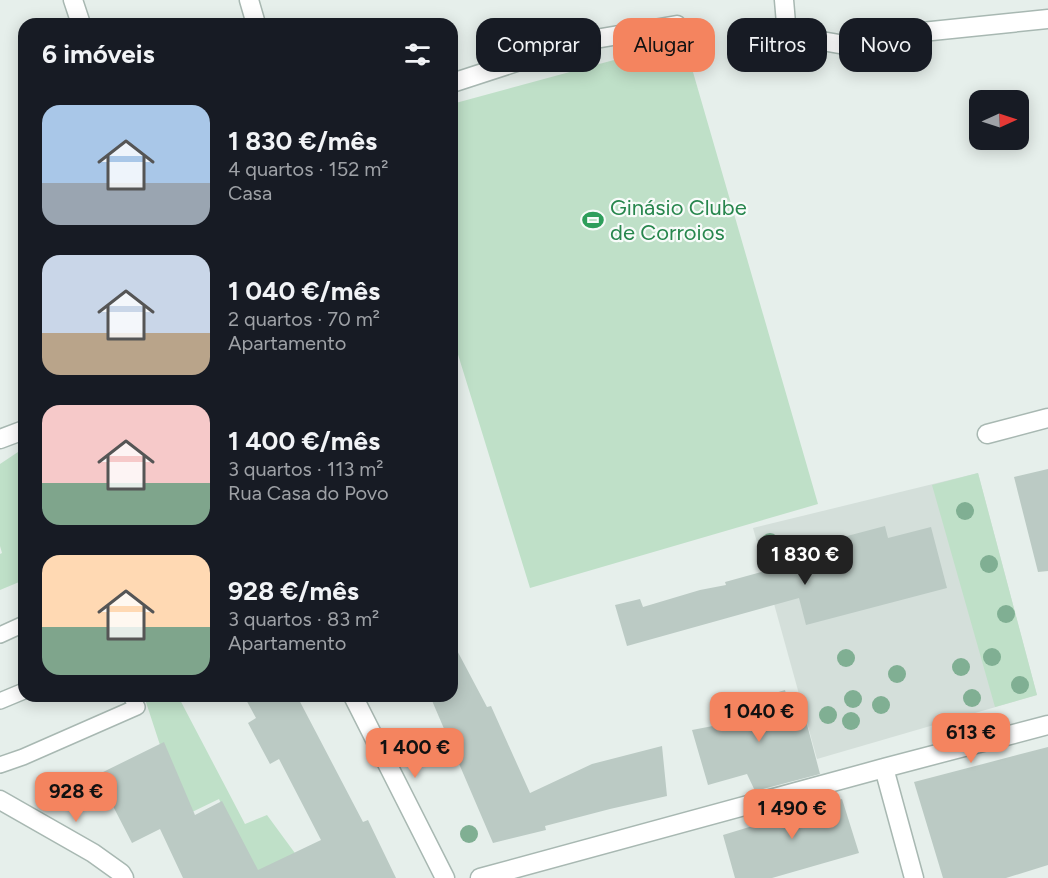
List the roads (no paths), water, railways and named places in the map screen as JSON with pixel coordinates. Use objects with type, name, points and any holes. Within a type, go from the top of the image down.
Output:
[{"type":"street","points":[[73,0],[79,18]]},
{"type":"street","points":[[249,0],[254,18]]},
{"type":"street","points":[[784,0],[787,35],[839,44]]},
{"type":"street","points":[[932,31],[1048,20]]},
{"type":"street","points":[[458,81],[578,42],[613,36]]},
{"type":"street","points":[[987,434],[1048,418]]},
{"type":"street","points":[[0,439],[18,432]]},
{"type":"street","points":[[356,702],[446,878]]},
{"type":"street","points":[[480,878],[1048,725]]},
{"type":"street","points":[[884,768],[914,878]]},
{"type":"street","points":[[0,800],[93,853],[121,873],[124,878]]},
{"type":"lane","points":[[0,635],[18,627]]},
{"type":"lane","points":[[0,701],[18,694]]},
{"type":"lane","points":[[0,765],[136,707],[134,702]]},
{"type":"place","name":"Ginásio Clube de Corroios","points":[[593,220]]}]
